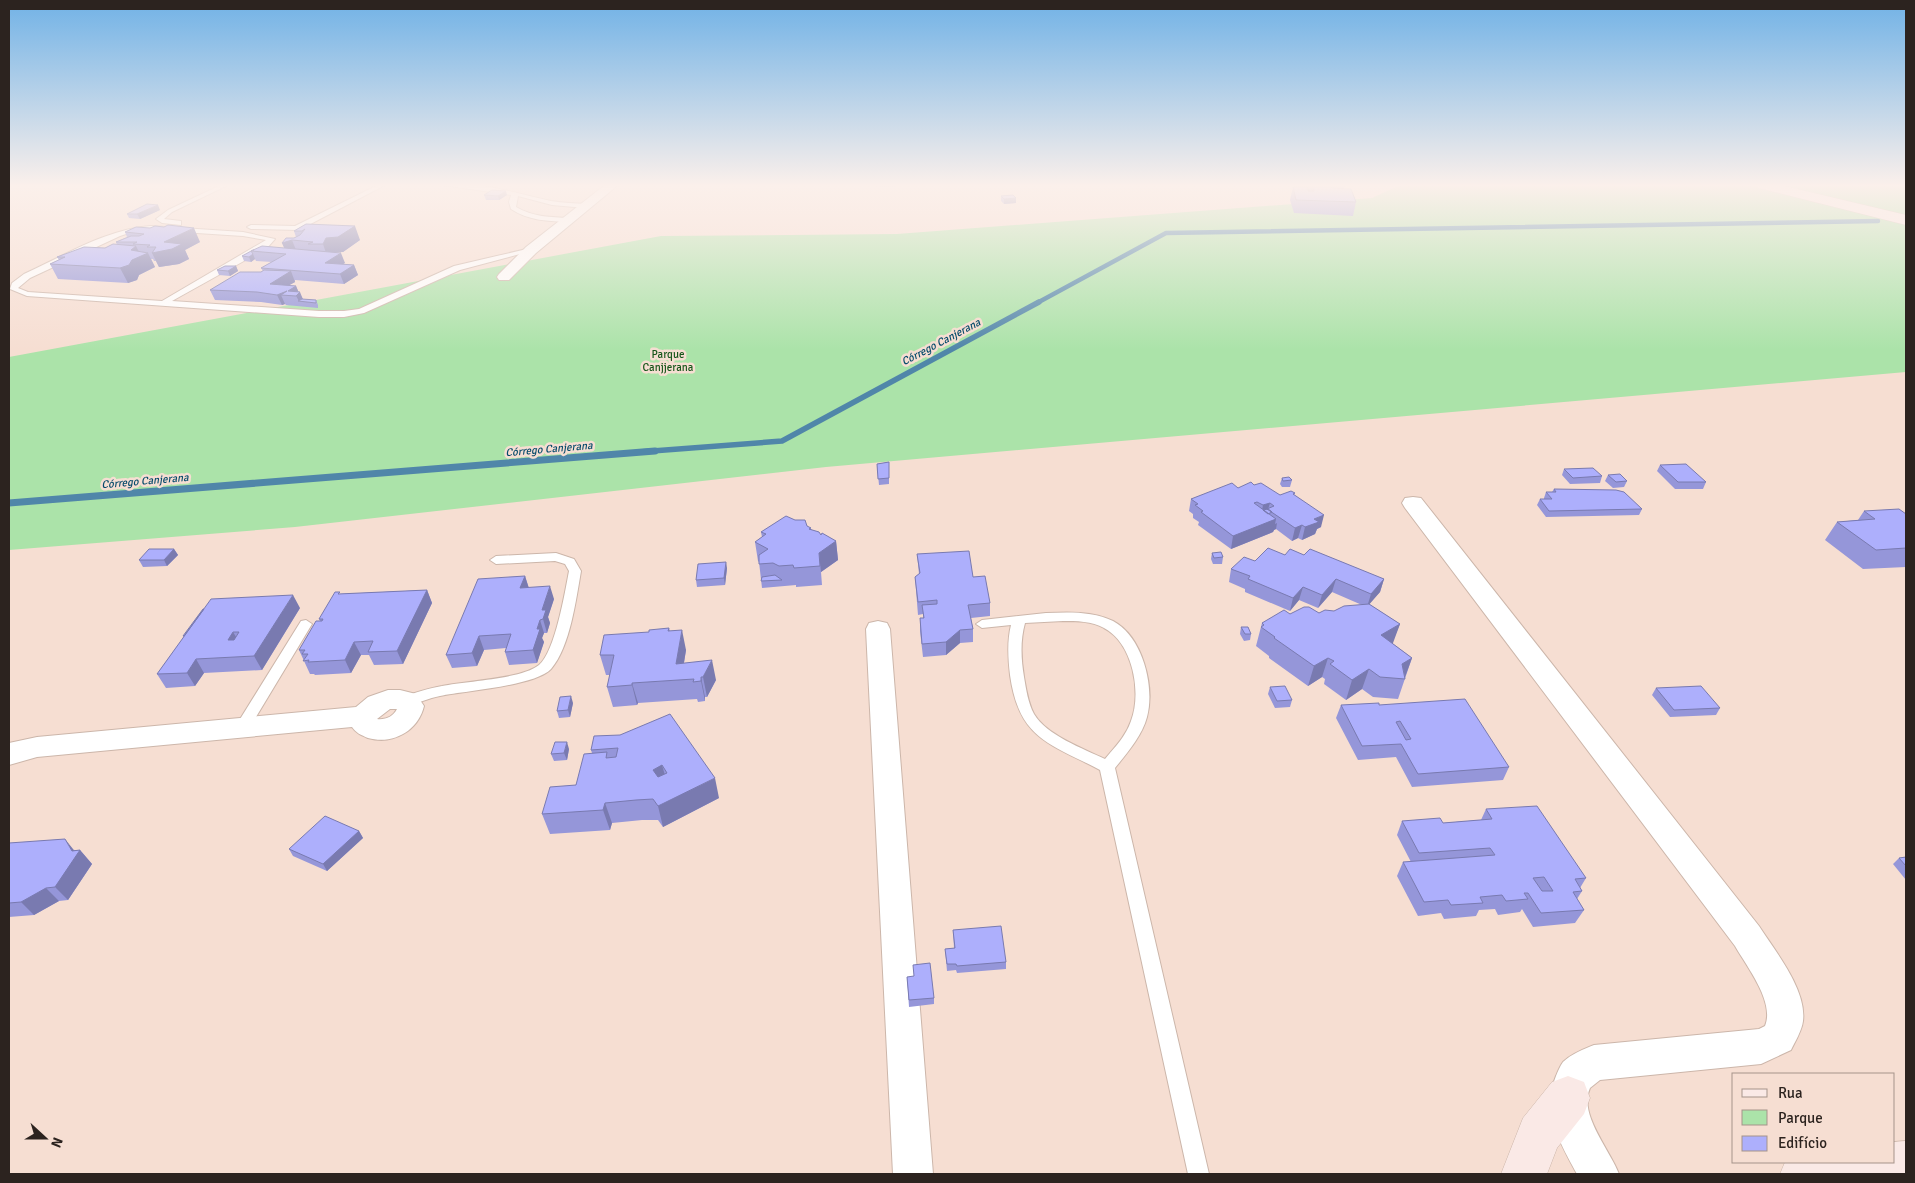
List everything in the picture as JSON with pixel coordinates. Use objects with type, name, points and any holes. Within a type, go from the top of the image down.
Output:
[{"type":"street","points":[[504,278],[531,250],[543,240]]},
{"type":"street","points":[[1413,503],[1748,936],[1782,993],[1785,1021],[1778,1038],[1761,1046],[1594,1063],[1576,1076],[1568,1098],[1539,1134],[1524,1174]]},
{"type":"street","points":[[878,629],[913,1174]]},
{"type":"street","points":[[9,754],[37,747],[364,716],[370,709],[383,702],[399,699],[407,701]]},
{"type":"street","points":[[1568,1098],[1574,1127],[1599,1174]]},
{"type":"street","points":[[1824,1173],[1906,1164]]},
{"type":"lane","points":[[104,240],[27,276],[15,285],[14,289],[27,294],[319,314],[344,314],[375,306],[457,268],[531,250]]},
{"type":"lane","points":[[162,304],[264,246],[271,240]]},
{"type":"lane","points":[[407,701],[439,691],[519,678],[544,669],[553,656],[568,608],[575,571],[570,562],[556,557],[496,560]]},
{"type":"lane","points":[[982,624],[1054,618],[1094,620],[1108,624],[1119,631],[1127,643],[1139,670],[1142,702],[1140,717],[1120,751],[1107,767]]},
{"type":"lane","points":[[1019,620],[1015,638],[1015,654],[1024,709],[1033,723],[1069,747],[1107,767],[1199,1174]]},
{"type":"lane","points":[[242,728],[306,624]]},
{"type":"green space","name":"Parque Canjjerana","points":[[638,240],[1906,240],[1906,372],[826,467],[295,527],[9,550],[9,357]]},
{"type":"building","points":[[120,240],[168,240],[164,242],[182,244],[172,249],[152,253],[156,247],[133,244],[137,242],[116,242]]},
{"type":"building","points":[[294,240],[325,240],[323,244],[308,244],[313,242]]},
{"type":"building","points":[[113,244],[136,246],[131,250],[148,253],[132,260],[129,265],[120,268],[50,264],[65,257],[57,257],[84,247],[105,248]]},
{"type":"building","points":[[262,246],[341,253],[325,263],[354,265],[340,274],[261,268],[286,254],[251,251]]},
{"type":"building","points":[[251,251],[253,254],[249,257],[242,256]]},
{"type":"building","points":[[225,266],[236,266],[228,271],[217,270]]},
{"type":"building","points":[[264,270],[291,271],[270,284],[296,286],[288,291],[300,292],[296,296],[281,295],[287,291],[277,295],[257,292],[210,290],[240,272],[261,272]]},
{"type":"building","points":[[302,299],[316,300],[316,303],[298,301]]},
{"type":"building","points":[[889,462],[889,478],[878,479],[877,464]]},
{"type":"building","points":[[1686,464],[1706,482],[1678,482],[1660,465]]},
{"type":"building","points":[[1593,468],[1602,476],[1573,478],[1564,469]]},
{"type":"building","points":[[1620,474],[1627,481],[1616,482],[1608,475]]},
{"type":"building","points":[[1289,477],[1292,480],[1283,481],[1282,478]]},
{"type":"building","points":[[1251,482],[1254,485],[1261,483],[1280,495],[1291,491],[1324,515],[1314,519],[1319,522],[1295,528],[1267,509],[1274,506],[1270,503],[1263,505],[1257,502],[1254,503],[1276,519],[1233,536],[1201,512],[1203,511],[1195,505],[1198,504],[1191,499],[1232,483],[1238,488]]},
{"type":"building","points":[[1554,489],[1616,490],[1624,492],[1642,509],[1549,511],[1540,499],[1552,499],[1546,492],[1556,492]]},
{"type":"building","points":[[1268,509],[1272,512],[1268,514],[1263,510]]},
{"type":"building","points":[[1899,509],[1906,514],[1906,548],[1876,550],[1837,522],[1875,519],[1864,511]]},
{"type":"building","points":[[786,516],[795,520],[805,520],[807,526],[811,528],[809,529],[819,532],[821,535],[822,533],[836,541],[819,553],[820,566],[794,568],[793,565],[759,564],[759,555],[768,549],[755,542],[766,534],[761,532]]},
{"type":"building","points":[[1268,548],[1285,555],[1290,549],[1304,555],[1310,549],[1384,579],[1371,594],[1336,579],[1322,595],[1303,587],[1293,598],[1248,579],[1250,576],[1231,569],[1244,557],[1255,561]]},
{"type":"building","points":[[149,549],[174,549],[164,560],[139,560]]},
{"type":"building","points":[[969,551],[973,577],[985,576],[990,603],[968,605],[973,629],[960,630],[946,642],[922,644],[920,618],[924,618],[922,605],[937,604],[937,600],[918,602],[915,577],[920,573],[917,554]]},
{"type":"building","points":[[1221,552],[1223,557],[1214,558],[1212,553]]},
{"type":"building","points":[[726,562],[724,578],[696,580],[698,564]]},
{"type":"building","points":[[775,575],[782,580],[761,581],[762,577]]},
{"type":"building","points":[[525,576],[520,588],[550,586],[542,610],[546,610],[537,629],[540,629],[533,650],[505,652],[511,634],[479,636],[472,653],[446,655],[478,579]]},
{"type":"building","points":[[427,590],[397,651],[368,652],[373,641],[354,642],[345,660],[303,661],[308,654],[302,654],[305,650],[299,650],[316,621],[322,621],[323,619],[319,619],[335,592],[340,592],[338,594]]},
{"type":"building","points":[[293,595],[254,656],[196,659],[187,673],[157,674],[211,599]],"holes":[[[233,632],[239,632],[234,640],[228,640]]]},
{"type":"building","points":[[1369,604],[1400,624],[1381,635],[1412,658],[1402,664],[1405,679],[1380,677],[1369,669],[1352,680],[1330,664],[1334,661],[1328,658],[1314,666],[1261,627],[1264,625],[1262,623],[1284,610],[1290,614],[1304,607],[1309,607],[1319,613],[1325,610],[1334,611],[1344,606]]},
{"type":"building","points":[[203,609],[204,609],[183,636]]},
{"type":"building","points":[[1241,627],[1248,627],[1251,634],[1245,634]]},
{"type":"building","points":[[669,628],[668,631],[682,630],[676,664],[712,660],[703,677],[701,677],[701,681],[693,682],[694,679],[632,683],[632,685],[607,687],[614,655],[600,655],[604,635],[649,632],[649,630]]},
{"type":"building","points":[[1285,686],[1292,700],[1277,701],[1270,687]]},
{"type":"building","points":[[1701,686],[1720,708],[1674,710],[1656,688]]},
{"type":"building","points":[[571,696],[568,710],[557,711],[560,697]]},
{"type":"building","points":[[1465,699],[1509,767],[1418,774],[1401,744],[1362,746],[1341,705],[1379,703],[1379,705]],"holes":[[[1400,721],[1411,739],[1406,740],[1396,722]]]},
{"type":"building","points":[[670,714],[715,778],[658,806],[653,799],[636,800],[605,803],[603,810],[542,814],[550,787],[576,785],[584,754],[607,752],[606,758],[616,757],[618,748],[591,750],[594,736],[620,735]],"holes":[[[662,765],[667,773],[658,777],[653,770]]]},
{"type":"building","points":[[555,742],[567,742],[564,753],[551,754]]},
{"type":"building","points":[[1537,806],[1586,878],[1575,879],[1582,891],[1573,892],[1584,910],[1541,913],[1528,893],[1524,893],[1528,899],[1506,901],[1502,895],[1480,897],[1483,903],[1451,905],[1448,900],[1424,902],[1403,862],[1495,855],[1490,848],[1419,853],[1402,821],[1440,818],[1443,823],[1492,819],[1486,809]],"holes":[[[1544,877],[1553,891],[1542,891],[1533,878]]]},
{"type":"building","points":[[325,816],[359,831],[323,864],[289,849]]},
{"type":"building","points":[[65,839],[72,851],[80,850],[55,887],[46,888],[21,902],[9,903],[9,843]]},
{"type":"building","points":[[1906,857],[1906,866],[1899,858]]},
{"type":"building","points":[[1001,926],[1006,962],[957,966],[956,964],[947,964],[945,949],[955,948],[953,930]]},
{"type":"building","points":[[930,963],[934,998],[909,1000],[907,977],[914,976],[913,965]]},
{"type":"waterway","name":"Córrego Canjerana","points":[[1037,303],[1153,240]]},
{"type":"waterway","name":"Córrego Canjerana","points":[[639,452],[782,441],[1039,302]]},
{"type":"waterway","name":"Córrego Canjerana","points":[[9,503],[655,451]]}]
